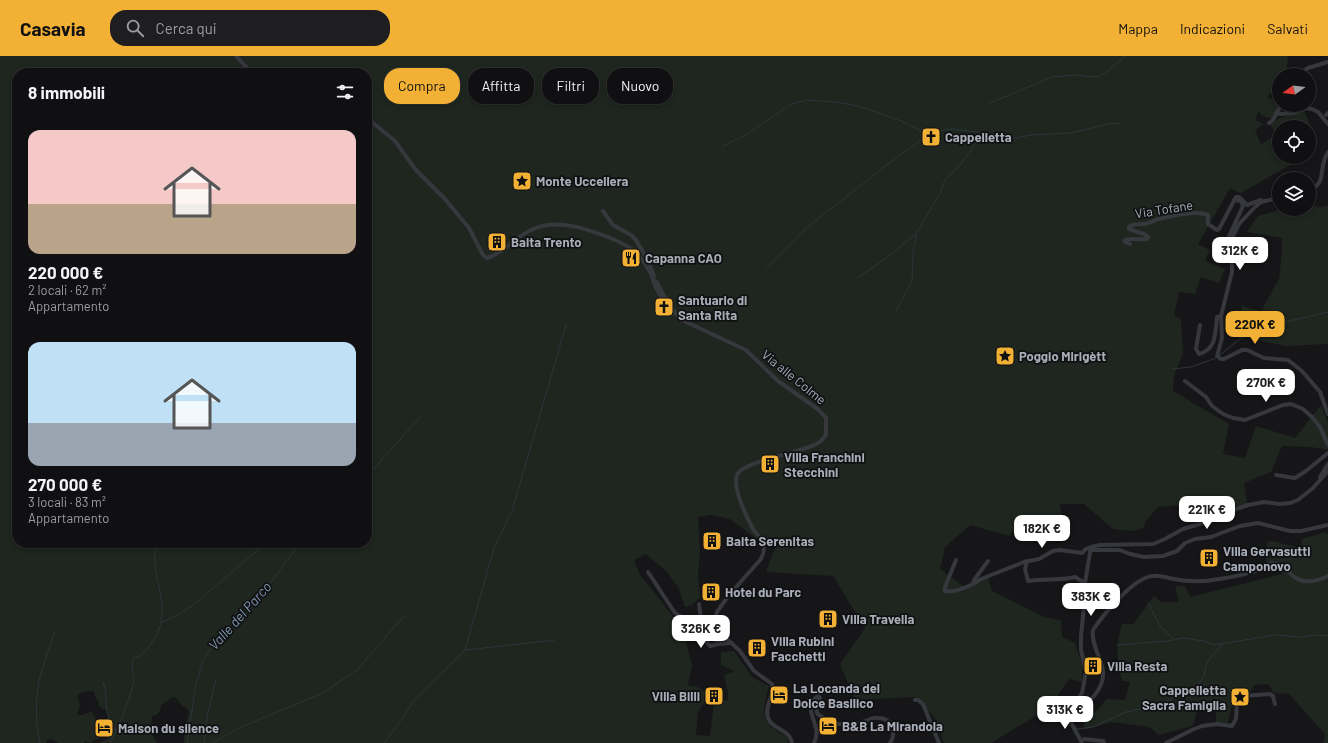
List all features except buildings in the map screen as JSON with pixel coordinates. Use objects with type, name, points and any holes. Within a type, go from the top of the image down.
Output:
[{"type":"street","points":[[236,56],[247,68]]},
{"type":"street","points":[[1308,68],[1328,62]]},
{"type":"street","points":[[1269,123],[1273,120],[1277,112]]},
{"type":"street","points":[[1279,112],[1282,114],[1298,112]]},
{"type":"street","points":[[1325,115],[1328,124]]},
{"type":"street","name":"Via alle Colme","points":[[372,122],[395,141],[415,170],[445,199],[469,228],[482,255],[487,258],[495,255],[516,238],[531,229],[554,224],[581,227],[622,243],[637,253],[654,280],[657,282],[674,313],[682,320],[746,350],[778,381],[819,410],[826,418],[826,434],[819,443],[798,452],[760,461],[742,469],[737,473],[736,481],[739,497],[752,528],[762,541],[764,551],[761,559],[729,595],[717,612],[716,624],[718,631],[716,636],[718,644]]},
{"type":"street","points":[[1316,189],[1324,181],[1324,158],[1328,152]]},
{"type":"street","points":[[1234,200],[1236,197],[1239,197],[1247,205],[1260,200],[1261,202],[1272,200]]},
{"type":"street","points":[[1232,250],[1226,248],[1225,245],[1243,206],[1241,201],[1234,200]]},
{"type":"street","name":"Via Tofane","points":[[1130,244],[1125,242],[1125,240],[1147,239],[1148,237],[1144,234],[1129,229],[1129,226],[1142,225],[1157,220],[1185,215],[1207,215],[1209,217],[1208,224],[1217,230],[1219,229],[1234,200]]},
{"type":"street","points":[[1261,202],[1239,224],[1232,238],[1232,272],[1221,316],[1222,338],[1218,357],[1224,359],[1242,350],[1247,350],[1264,358],[1288,360],[1302,371],[1320,392],[1328,414]]},
{"type":"street","points":[[603,211],[613,225],[636,240],[650,266],[654,275],[654,280]]},
{"type":"street","name":"Via alle Colme","points":[[654,280],[653,281],[662,299],[667,302]]},
{"type":"street","points":[[1200,325],[1196,348],[1199,354],[1208,350],[1212,346],[1215,340],[1217,317],[1221,316]]},
{"type":"street","points":[[1185,381],[1206,397],[1212,406],[1223,414],[1233,418],[1245,420],[1283,405],[1291,404],[1303,409],[1320,427],[1328,445]]},
{"type":"street","points":[[1276,475],[1296,478],[1328,453]]},
{"type":"street","points":[[1318,482],[1328,464]]},
{"type":"street","points":[[1091,549],[1100,545],[1153,544],[1165,540],[1183,529],[1213,520],[1248,505],[1264,502],[1280,504],[1290,503],[1298,500],[1313,488],[1328,471]]},
{"type":"street","points":[[956,560],[945,587],[945,591],[963,589],[981,579],[1027,561],[1039,559],[1060,550],[1082,553],[1086,549],[1120,550],[1144,557],[1163,556],[1178,551],[1185,544],[1195,539],[1212,537],[1240,526],[1258,523],[1290,531],[1301,531],[1328,525]]},
{"type":"street","points":[[1091,549],[1081,636],[1081,650],[1086,672],[1082,693],[1068,713],[1068,718],[1082,740],[1091,743]]},
{"type":"street","points":[[973,584],[974,580],[988,561]]},
{"type":"street","points":[[1027,561],[1025,568],[1028,581],[1045,578],[1064,580],[1075,577],[1086,583]]},
{"type":"street","points":[[1068,713],[1080,708],[1092,700],[1100,687],[1103,678],[1103,668],[1092,636],[1093,630],[1116,601],[1141,579],[1156,576],[1184,581],[1206,581],[1258,570],[1269,563],[1277,563],[1286,568],[1295,578],[1308,581],[1320,580],[1328,576]]},
{"type":"street","points":[[648,572],[675,613],[682,618],[698,622],[702,629]]},
{"type":"street","points":[[698,604],[704,639],[708,645],[711,646],[732,643]]},
{"type":"street","points":[[718,631],[740,651],[754,671],[772,684],[773,688],[768,706],[768,718],[790,736],[792,743]]},
{"type":"street","points":[[1166,743],[1171,742],[1202,726],[1217,724],[1232,726],[1236,719],[1237,700],[1242,696],[1270,694],[1275,704]]},
{"type":"street","points":[[814,743],[817,731],[810,713],[810,708],[818,696],[820,698],[816,708],[818,715],[837,724],[852,725],[876,718],[885,720],[893,729],[893,738],[890,743]]},
{"type":"street","points":[[915,700],[918,700],[924,704],[939,743]]},
{"type":"street","points":[[1082,740],[1096,740],[1103,741],[1104,743]]},
{"type":"shaded area","points":[[0,56],[1288,56],[1287,68],[1272,68],[1272,92],[1267,97],[1272,99],[1272,112],[1275,112],[1272,119],[1261,115],[1260,112],[1258,113],[1255,120],[1264,124],[1255,130],[1261,144],[1272,137],[1272,164],[1292,164],[1278,172],[1272,172],[1272,175],[1241,193],[1230,188],[1198,244],[1210,250],[1205,261],[1225,269],[1219,283],[1201,277],[1195,294],[1179,292],[1174,315],[1181,319],[1183,353],[1174,376],[1173,391],[1229,424],[1223,454],[1245,458],[1256,426],[1295,438],[1321,405],[1328,423],[1328,450],[1311,447],[1282,446],[1271,472],[1244,483],[1247,504],[1228,509],[1225,502],[1205,509],[1203,507],[1182,505],[1158,507],[1145,522],[1144,528],[1132,531],[1113,529],[1084,504],[1060,504],[1064,530],[1048,535],[1017,527],[1009,536],[970,525],[945,547],[940,569],[966,588],[988,577],[992,591],[1044,617],[1061,620],[1062,637],[1075,643],[1082,663],[1082,682],[1069,679],[1049,708],[991,743],[944,743],[935,718],[915,697],[855,700],[840,664],[865,628],[833,576],[766,572],[777,543],[758,540],[730,519],[711,515],[698,517],[700,550],[698,577],[700,597],[692,605],[685,607],[678,587],[666,571],[646,554],[634,560],[640,575],[682,627],[692,665],[688,685],[698,687],[705,692],[704,703],[698,712],[696,735],[710,736],[714,702],[728,700],[724,675],[735,671],[721,665],[721,652],[734,651],[752,677],[769,686],[764,706],[766,721],[773,729],[787,737],[788,743],[184,743],[184,736],[187,732],[186,723],[188,710],[182,706],[175,697],[173,697],[161,705],[158,714],[152,716],[151,733],[157,743],[98,743],[109,738],[113,727],[108,720],[108,711],[98,705],[99,702],[93,691],[82,692],[77,696],[80,706],[77,715],[83,715],[92,711],[99,727],[99,739],[94,740],[91,743],[84,741],[84,743],[58,743],[54,740],[47,740],[46,743],[0,743]]},
{"type":"shaded area","points":[[1301,112],[1304,112],[1308,120],[1277,120]]},
{"type":"shaded area","points":[[1328,205],[1328,344],[1286,346],[1253,339],[1241,334],[1237,327],[1242,306],[1261,311],[1279,279],[1282,252],[1282,238],[1247,232],[1258,216],[1272,212],[1272,216],[1316,216],[1316,206],[1324,207]]},
{"type":"shaded area","points":[[1326,532],[1328,535],[1328,743],[1323,743],[1325,734],[1289,694],[1274,693],[1268,684],[1254,685],[1250,693],[1236,700],[1230,712],[1228,723],[1216,724],[1216,710],[1197,711],[1193,726],[1158,735],[1150,727],[1111,722],[1084,730],[1084,723],[1106,699],[1125,700],[1130,682],[1122,681],[1118,660],[1118,639],[1122,624],[1133,624],[1154,596],[1161,602],[1179,602],[1175,586],[1185,586],[1190,597],[1282,574],[1276,560],[1266,562],[1267,542],[1272,541],[1301,548],[1302,539]]},
{"type":"waterway","points":[[990,103],[1052,77],[1077,75],[1091,77],[1100,76],[1125,56]]},
{"type":"waterway","points":[[723,146],[746,135],[791,104],[807,100],[859,106],[901,121],[927,134]]},
{"type":"waterway","points":[[766,268],[806,228],[897,157],[928,135],[944,130],[954,129],[1016,138],[1031,135],[1070,133],[1112,123],[1119,124]]},
{"type":"waterway","points":[[896,311],[912,281],[913,253],[917,232],[939,195],[945,180],[960,165],[975,144],[981,138],[990,135]]},
{"type":"waterway","points":[[858,278],[916,234]]},
{"type":"waterway","points":[[1219,356],[1241,338],[1259,328],[1328,312]]},
{"type":"waterway","points":[[384,743],[414,700],[465,650],[494,548],[512,511],[566,325]]},
{"type":"waterway","points":[[1172,369],[1191,367],[1216,358]]},
{"type":"waterway","points":[[372,470],[420,417]]},
{"type":"waterway","points":[[110,743],[123,715],[134,682],[132,670],[134,658],[142,655],[148,647],[158,632],[162,619],[162,607],[156,570],[156,548]]},
{"type":"waterway","points":[[162,622],[174,617],[192,606],[260,548]]},
{"type":"waterway","name":"Valle del Parco","points":[[187,743],[196,684],[203,660],[217,640],[236,625],[260,597],[296,548]]},
{"type":"waterway","points":[[1148,603],[1160,626],[1173,639]]},
{"type":"waterway","points":[[213,743],[241,727],[321,694],[358,669],[403,617]]},
{"type":"waterway","points":[[40,743],[37,725],[39,681],[55,631]]},
{"type":"waterway","points":[[1117,645],[1167,641],[1183,638],[1204,641],[1214,645],[1275,635],[1301,637],[1316,635],[1328,636]]},
{"type":"waterway","points":[[465,650],[555,640]]},
{"type":"waterway","points":[[1077,729],[1093,727],[1126,712],[1157,705],[1192,690],[1198,685],[1204,676],[1206,665],[1210,658],[1224,643]]},
{"type":"waterway","points":[[204,743],[207,717],[216,679]]},
{"type":"waterway","points":[[103,682],[105,688],[107,713],[115,731]]},
{"type":"place","name":"Cappelletta","points":[[931,137]]},
{"type":"place","name":"Monte Uccellera","points":[[522,181]]},
{"type":"place","name":"Baita Trento","points":[[497,242]]},
{"type":"place","name":"Capanna CAO","points":[[631,258]]},
{"type":"place","name":"Santuario di Santa Rita","points":[[664,307]]},
{"type":"place","name":"Poggio Mirigètt","points":[[1005,356]]},
{"type":"place","name":"Villa Franchini Stecchini","points":[[770,464]]},
{"type":"place","name":"Baita Serenitas","points":[[712,541]]},
{"type":"place","name":"Villa Gervasutti Camponovo","points":[[1209,558]]},
{"type":"place","name":"Hotel du Parc","points":[[711,592]]},
{"type":"place","name":"Villa Travella","points":[[828,619]]},
{"type":"place","name":"Villa Rubini Facchetti","points":[[757,648]]},
{"type":"place","name":"Villa Resta","points":[[1093,666]]},
{"type":"place","name":"La Locanda del Dolce Basilico","points":[[779,695]]},
{"type":"place","name":"Villa Billi","points":[[714,696]]},
{"type":"place","name":"Cappelletta Sacra Famiglia","points":[[1240,697]]},
{"type":"place","name":"B&B La Mirandola","points":[[828,726]]},
{"type":"place","name":"Maison du silence","points":[[104,728]]}]
